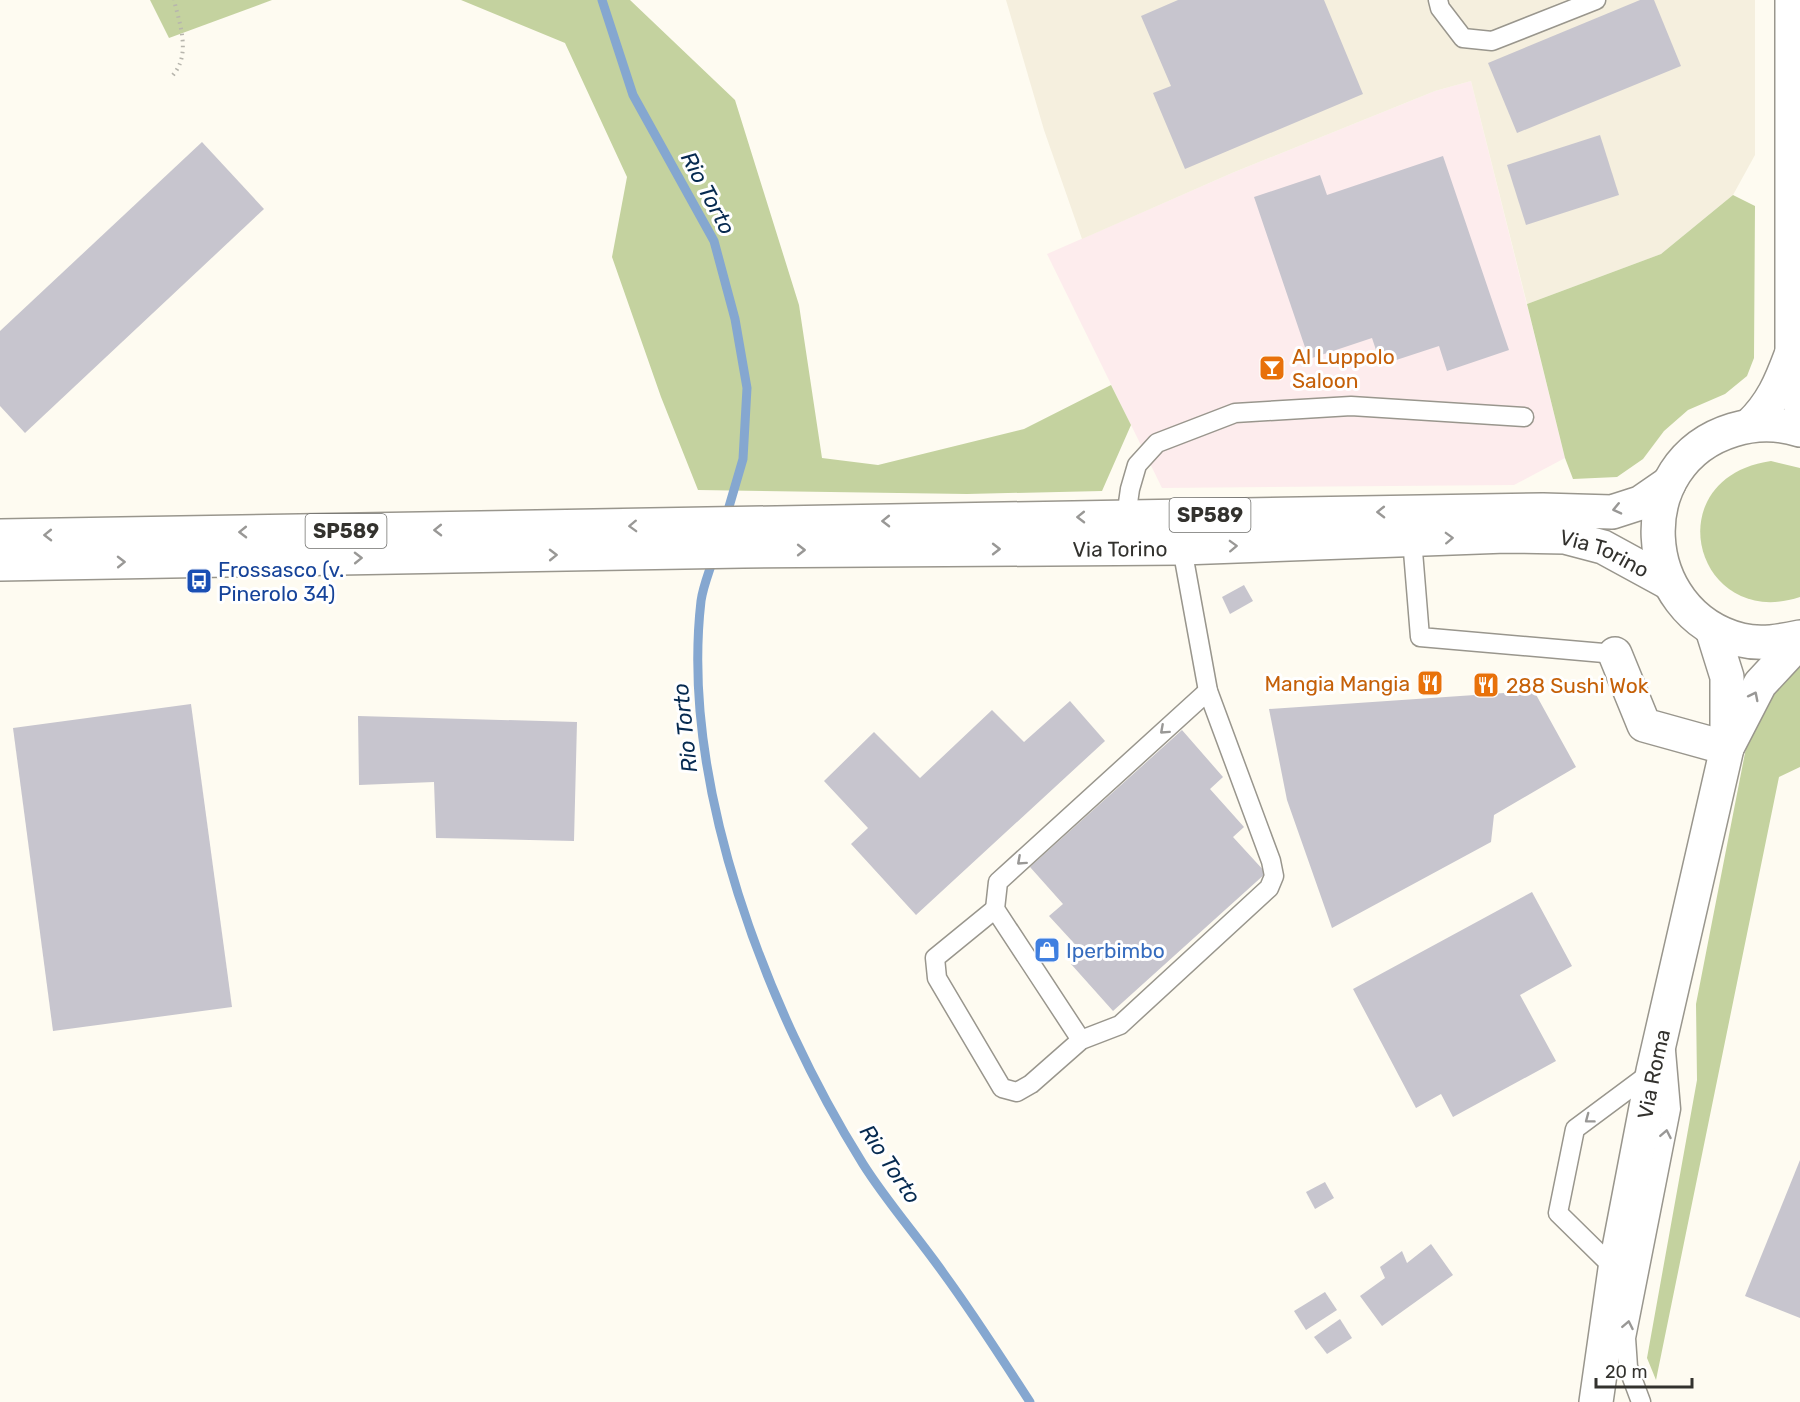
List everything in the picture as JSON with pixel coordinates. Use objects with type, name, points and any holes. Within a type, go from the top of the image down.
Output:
[{"type":"main road","points":[[1795,20],[1792,350],[1800,404]]},
{"type":"main road","points":[[1750,425],[1763,412],[1779,389],[1792,350]]},
{"type":"main road","name":"SP589","points":[[1800,430],[1785,425],[1750,425],[1718,435],[1689,455],[1669,483],[1658,516],[1658,550],[1669,583],[1687,609],[1712,629],[1742,640],[1774,643],[1800,639]]},
{"type":"main road","name":"SP589","points":[[0,564],[743,537],[1126,517],[1543,510],[1612,512],[1640,503],[1669,483]]},
{"type":"main road","name":"SP589","points":[[0,536],[691,538]]},
{"type":"main road","name":"Via Torino","points":[[743,537],[1182,548],[1506,536],[1565,537],[1603,547],[1669,583]]},
{"type":"main road","points":[[1712,629],[1727,677],[1727,748]]},
{"type":"main road","points":[[1727,748],[1760,684],[1800,639]]},
{"type":"main road","points":[[1615,654],[1644,726],[1727,748]]},
{"type":"main road","name":"Via Roma","points":[[1596,1402],[1615,1269],[1653,1071],[1727,748]]},
{"type":"lane","points":[[1438,0],[1440,8],[1463,38],[1492,41],[1596,0]]},
{"type":"lane","points":[[1126,517],[1130,489],[1137,465],[1157,443],[1235,413],[1351,406],[1524,417]]},
{"type":"lane","points":[[1412,539],[1420,637],[1615,654]]},
{"type":"lane","points":[[995,909],[935,958],[937,978],[1002,1088],[1017,1092],[1031,1084],[1081,1040],[1120,1025],[1269,888],[1274,876],[1271,861],[1208,691],[1182,548]]},
{"type":"lane","points":[[1081,1040],[995,909],[998,882],[1208,691]]},
{"type":"lane","points":[[1641,1402],[1628,1367],[1626,1338],[1671,1109],[1669,1069],[1662,1029]]},
{"type":"lane","points":[[1615,1269],[1558,1213],[1575,1130],[1653,1071]]},
{"type":"path","points":[[173,75],[181,65],[183,39],[174,0]]},
{"type":"shaded area","points":[[1006,0],[1755,0],[1755,155],[1733,195],[1661,254],[1527,304],[1471,81],[1435,91],[1232,173],[1082,239],[1044,130]]},
{"type":"shaded area","points":[[1471,81],[1565,458],[1514,485],[1162,488],[1047,254],[1232,173],[1435,91]]},
{"type":"green space","points":[[150,0],[272,0],[169,38]]},
{"type":"green space","points":[[461,0],[630,0],[735,100],[799,305],[822,458],[878,465],[1024,429],[1111,385],[1131,425],[1102,491],[967,494],[698,490],[661,397],[612,257],[627,177],[565,43]]},
{"type":"green space","points":[[1733,195],[1755,206],[1754,358],[1747,376],[1725,394],[1688,410],[1664,431],[1643,459],[1617,477],[1573,479],[1565,458],[1527,304],[1661,254]]},
{"type":"green space","points":[[1771,461],[1800,468],[1800,597],[1764,602],[1735,593],[1714,574],[1702,548],[1701,521],[1711,494],[1734,473]]},
{"type":"green space","points":[[1800,661],[1800,767],[1779,777],[1656,1380],[1647,1358],[1697,1080],[1696,1004],[1752,717]]},
{"type":"building","points":[[1178,0],[1324,0],[1363,94],[1185,169],[1153,93],[1171,86],[1141,16]]},
{"type":"building","points":[[1640,0],[1654,0],[1681,66],[1517,133],[1488,63]]},
{"type":"building","points":[[1600,135],[1619,195],[1526,225],[1507,165]]},
{"type":"building","points":[[202,142],[264,209],[25,433],[0,406],[0,331]]},
{"type":"building","points":[[1443,156],[1509,350],[1447,371],[1439,346],[1381,365],[1372,338],[1309,359],[1254,197],[1320,175],[1327,195]]},
{"type":"building","points":[[1244,585],[1253,601],[1230,614],[1222,597]]},
{"type":"building","points":[[1534,691],[1576,767],[1494,815],[1491,842],[1332,928],[1287,800],[1269,709]]},
{"type":"building","points":[[1070,701],[1105,741],[916,915],[851,844],[868,828],[824,781],[874,732],[920,778],[992,710],[1024,742]]},
{"type":"building","points":[[191,704],[232,1007],[53,1031],[13,728]]},
{"type":"building","points":[[358,716],[577,722],[574,841],[436,838],[434,782],[359,785]]},
{"type":"building","points":[[1182,730],[1223,777],[1210,789],[1244,827],[1233,837],[1266,873],[1113,1011],[1071,964],[1083,953],[1049,916],[1063,904],[1030,867]]},
{"type":"building","points":[[1532,892],[1572,966],[1520,995],[1556,1061],[1453,1117],[1441,1094],[1416,1108],[1353,989]]},
{"type":"building","points":[[1800,1160],[1800,1318],[1745,1296]]},
{"type":"building","points":[[1325,1182],[1334,1198],[1315,1209],[1306,1192]]},
{"type":"building","points":[[1431,1244],[1453,1275],[1382,1326],[1360,1296],[1385,1278],[1380,1267],[1402,1251],[1407,1263]]},
{"type":"building","points":[[1325,1292],[1337,1310],[1306,1330],[1294,1311]]},
{"type":"building","points":[[1340,1319],[1352,1338],[1327,1354],[1314,1337]]},
{"type":"waterway","name":"Rio Torto","points":[[602,0],[633,95],[714,241],[735,319],[747,388],[743,459],[726,517]]},
{"type":"waterway","name":"Rio Torto","points":[[714,556],[701,601],[698,671],[704,745],[718,819],[738,894],[764,967],[794,1037],[863,1164],[934,1260],[1030,1402]]},
{"type":"place","name":"Al Luppolo Saloon","points":[[1272,368]]},
{"type":"place","name":"Frossasco (v. Pinerolo 34)","points":[[199,581]]},
{"type":"place","name":"Mangia Mangia","points":[[1430,683]]},
{"type":"place","name":"288 Sushi Wok","points":[[1486,685]]},
{"type":"place","name":"Iperbimbo","points":[[1047,950]]}]
